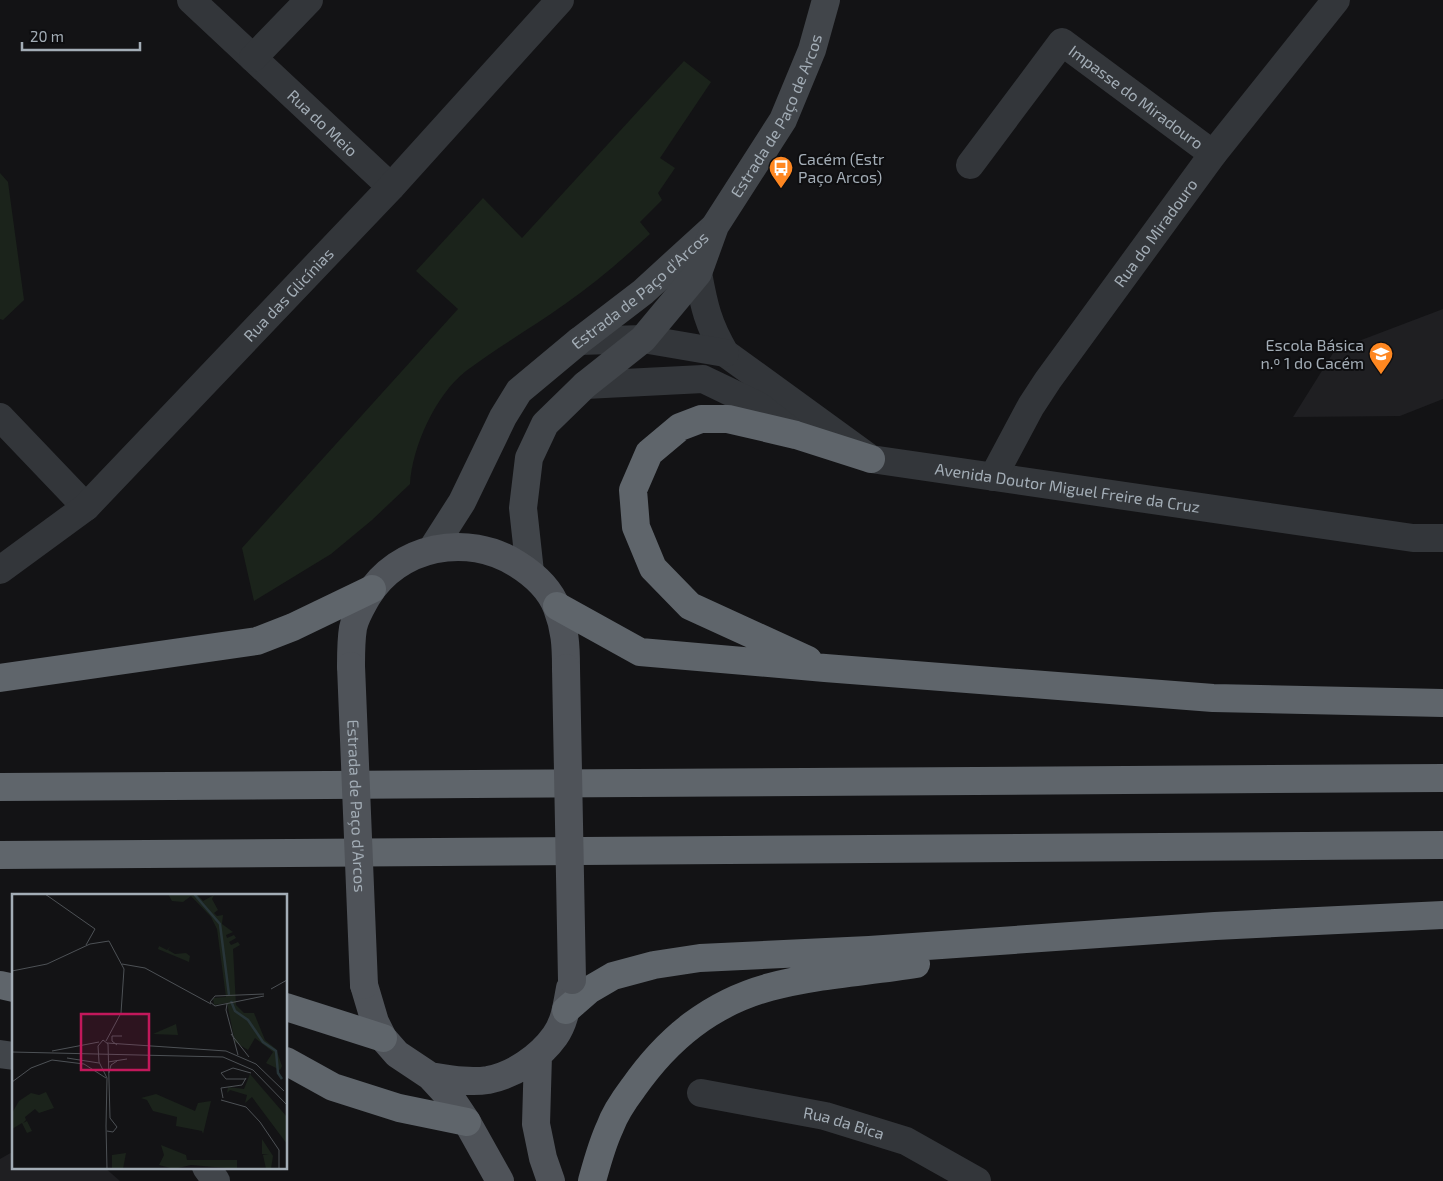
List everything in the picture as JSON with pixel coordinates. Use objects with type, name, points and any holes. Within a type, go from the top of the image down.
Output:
[{"type":"highway","points":[[825,668],[690,606],[653,568],[636,527],[633,490],[649,452],[680,427],[701,419],[728,419],[796,435],[872,459]]},
{"type":"highway","points":[[0,678],[257,641],[292,627],[372,589]]},
{"type":"highway","points":[[557,606],[640,652],[1213,698],[1443,703]]},
{"type":"highway","points":[[0,787],[1443,778]]},
{"type":"highway","points":[[0,855],[1443,845]]},
{"type":"highway","points":[[566,1010],[589,990],[613,976],[654,965],[700,958],[869,950],[1215,926],[1443,915]]},
{"type":"highway","points":[[592,1181],[610,1126],[636,1083],[650,1064],[670,1044],[687,1028],[713,1010],[739,997],[770,987],[852,972],[915,964],[987,941]]},
{"type":"highway","points":[[288,1008],[383,1038]]},
{"type":"highway","points":[[288,1062],[333,1087],[399,1108],[467,1122]]},
{"type":"main road","name":"Estrada de Paço d'Arcos","points":[[430,1076],[461,1081],[488,1080],[515,1071],[538,1054],[556,1035],[566,1010],[572,980],[566,637],[557,606],[544,586],[530,572],[507,557],[484,548],[458,546],[432,549],[399,563],[384,574],[360,608],[353,626],[351,666],[364,986],[375,1022],[383,1038],[397,1054],[430,1076],[453,1101],[500,1181]]},
{"type":"main road","points":[[538,1054],[536,1124],[543,1158],[551,1181]]},
{"type":"street","name":"Rua do Meio","points":[[191,0],[392,187]]},
{"type":"street","points":[[253,58],[309,0]]},
{"type":"street","name":"Rua das Glicínias","points":[[0,570],[86,507],[392,187],[560,0]]},
{"type":"street","name":"Estrada de Paço de Arcos","points":[[715,226],[783,120],[812,50],[826,0]]},
{"type":"street","name":"Rua do Miradouro","points":[[993,477],[1031,406],[1213,154],[1336,0]]},
{"type":"street","name":"Impasse do Miradouro","points":[[970,165],[1062,42],[1213,154]]},
{"type":"street","name":"Estrada de Paço d'Arcos","points":[[530,572],[523,508],[529,458],[545,424],[585,385],[643,339],[698,273],[715,226]]},
{"type":"street","name":"Estrada de Paço d'Arcos","points":[[432,549],[462,502],[503,417],[520,391],[579,341],[644,292],[715,226]]},
{"type":"street","name":"Avenida Doutor Miguel Freire da Cruz","points":[[698,273],[704,306],[712,332],[724,354]]},
{"type":"street","name":"Avenida Doutor Miguel Freire da Cruz","points":[[579,341],[643,339],[724,354],[872,459],[1413,538],[1443,538]]},
{"type":"street","points":[[585,385],[703,379],[759,406],[796,435]]},
{"type":"street","points":[[0,417],[86,507]]},
{"type":"street","name":"Rua da Bica","points":[[701,1093],[824,1116],[906,1140],[978,1181]]},
{"type":"street","points":[[207,1168],[216,1181]]},
{"type":"shaded area","points":[[684,61],[711,82],[660,158],[675,168],[658,193],[662,200],[640,222],[650,234],[587,288],[478,362],[455,381],[436,407],[421,438],[415,454],[410,484],[372,520],[331,554],[254,601],[242,548],[458,309],[416,271],[483,198],[522,238]]},
{"type":"shaded area","points":[[0,173],[8,182],[24,300],[3,320],[0,319]]},
{"type":"shaded area","name":"Escola Básica n.º 1 do Cacém","points":[[1443,309],[1443,399],[1400,416],[1293,417],[1335,350]]},
{"type":"shaded area","points":[[12,1152],[12,1168],[105,1168],[120,1181],[0,1181],[0,1159]]},
{"type":"place","name":"Cacém (Estr Paço Arcos)","points":[[781,189]]},
{"type":"place","name":"Escola Básica n.º 1 do Cacém","points":[[1381,375]]}]
